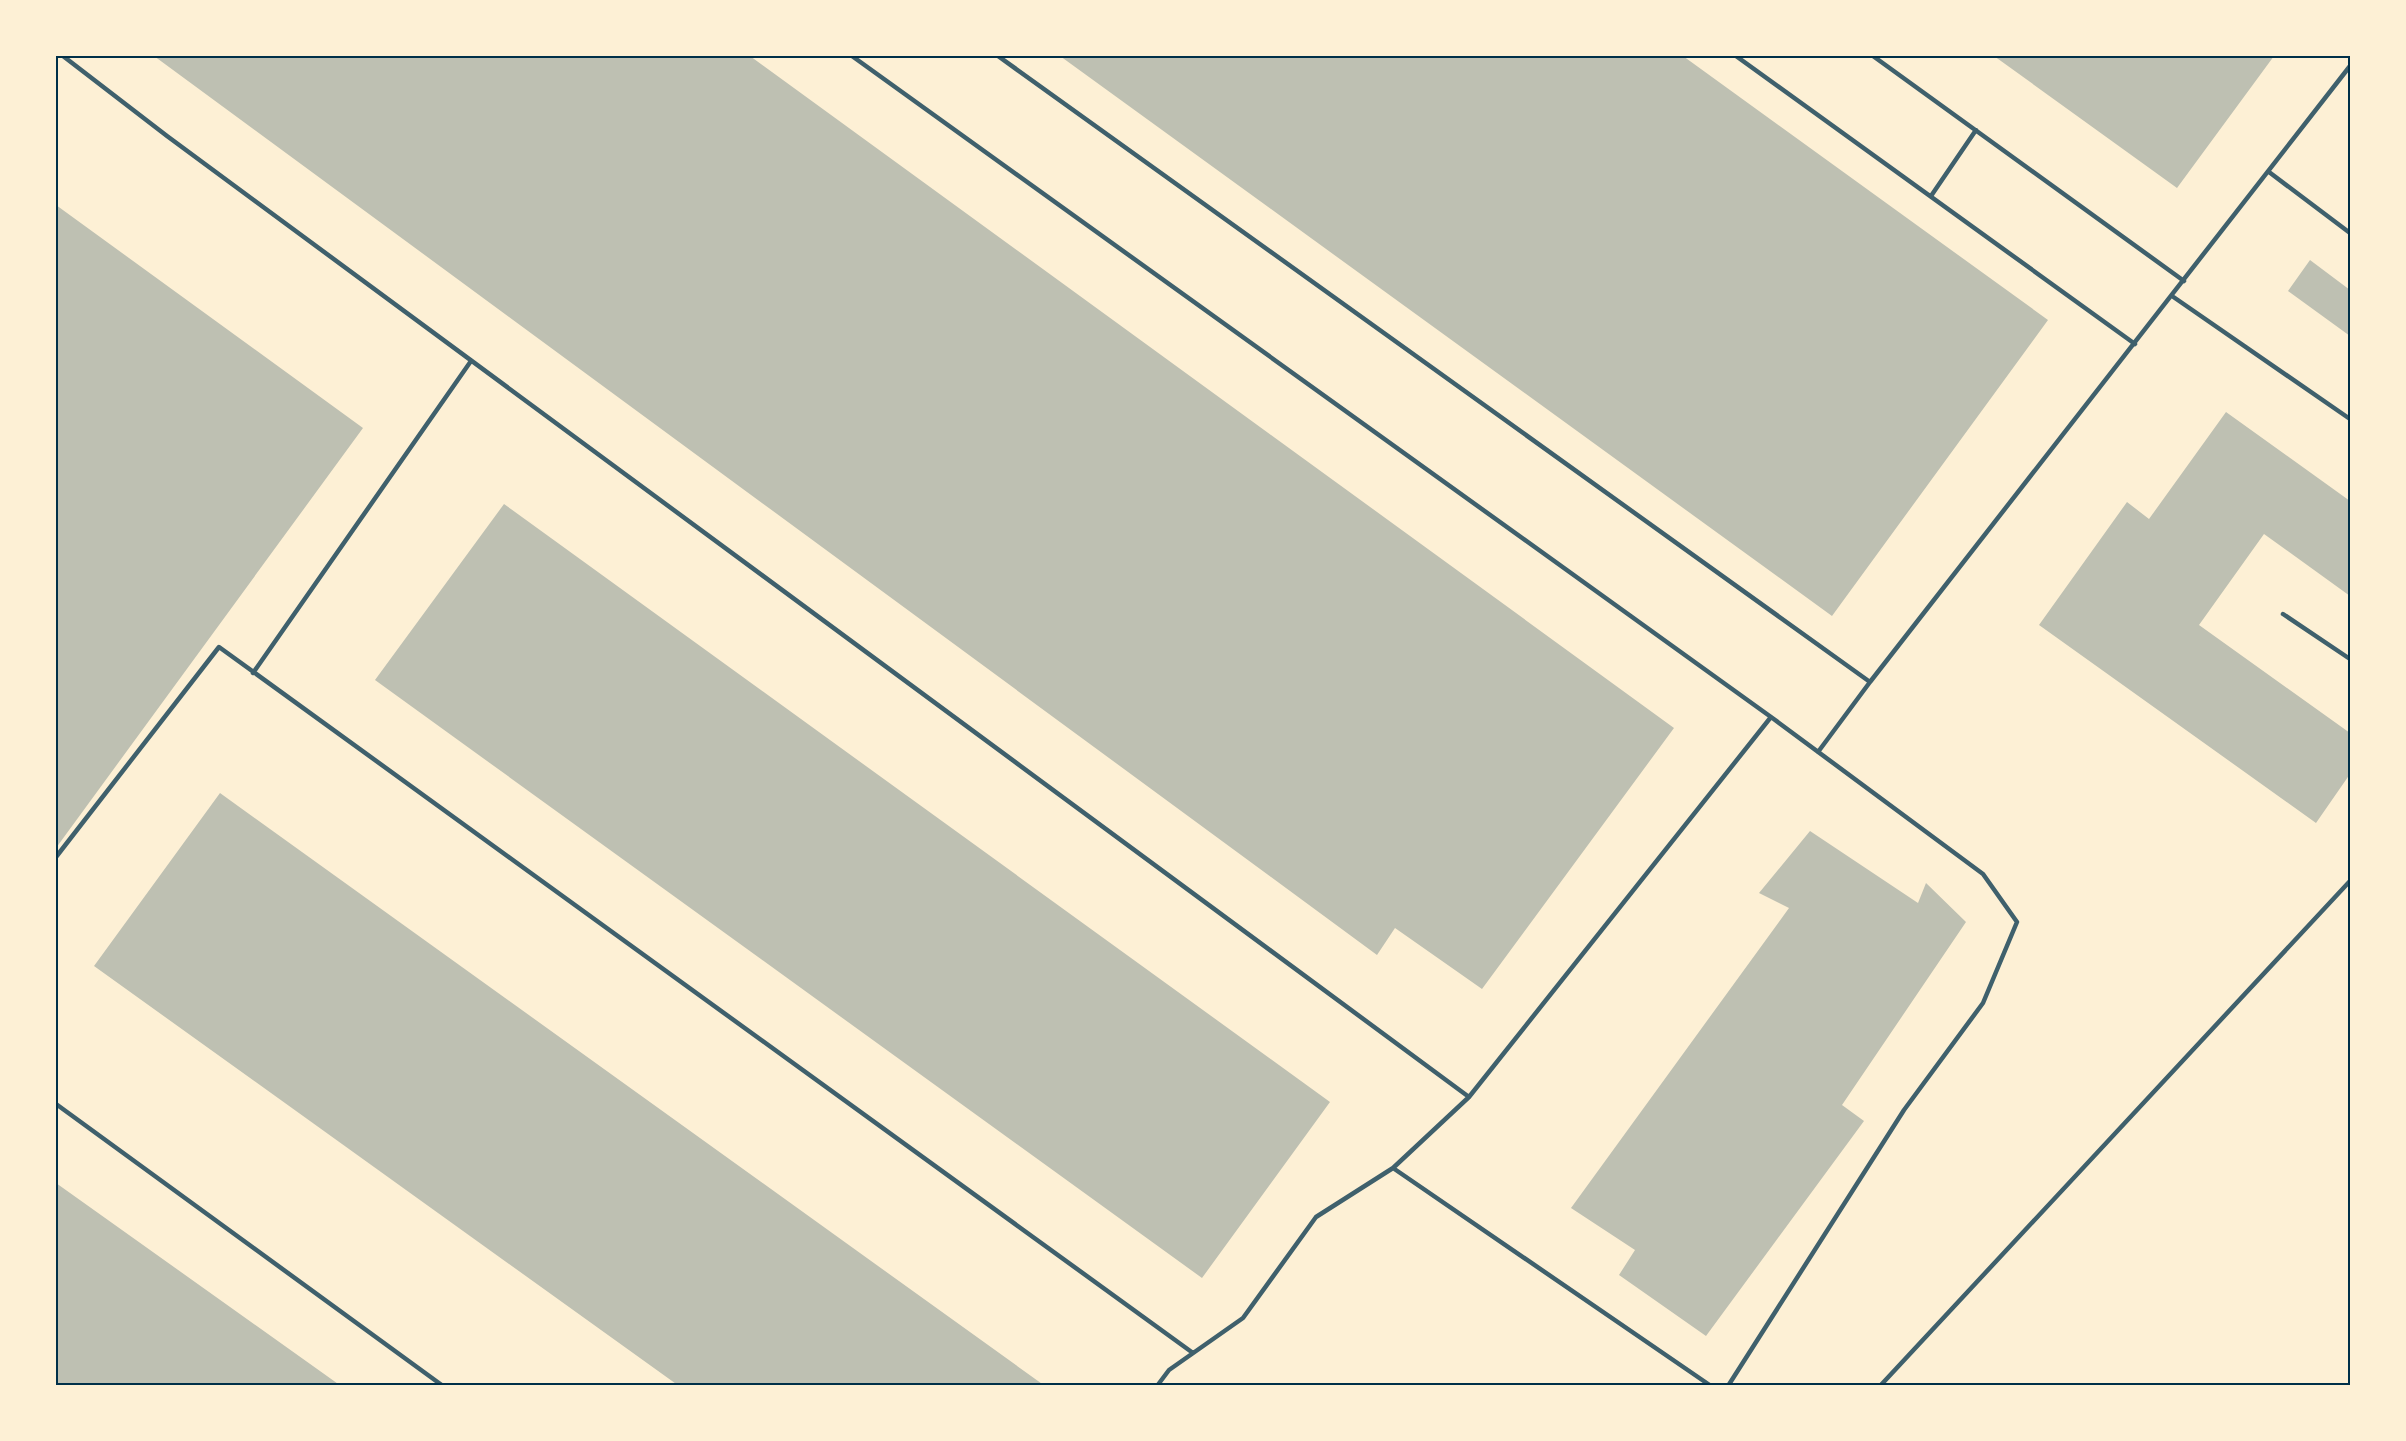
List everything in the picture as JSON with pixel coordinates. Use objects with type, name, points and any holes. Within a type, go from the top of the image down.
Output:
[{"type":"lane","points":[[63,56],[167,136],[1468,1097]]},
{"type":"lane","points":[[852,56],[1771,717],[1983,874],[2017,922],[1983,1003],[1904,1110],[1728,1386]]},
{"type":"lane","points":[[998,56],[1870,682]]},
{"type":"lane","points":[[1736,56],[2135,344]]},
{"type":"lane","points":[[1873,56],[2184,281]]},
{"type":"lane","points":[[1818,752],[1870,682],[2350,66]]},
{"type":"lane","points":[[1931,196],[1976,130]]},
{"type":"lane","points":[[2269,172],[2350,233]]},
{"type":"lane","points":[[2172,296],[2350,419]]},
{"type":"lane","points":[[253,673],[471,361]]},
{"type":"lane","points":[[2283,614],[2350,660]]},
{"type":"lane","points":[[56,857],[219,647],[1193,1353]]},
{"type":"lane","points":[[1157,1386],[1169,1370],[1243,1318],[1316,1217],[1393,1168],[1468,1097],[1771,717]]},
{"type":"lane","points":[[1880,1386],[2350,881]]},
{"type":"lane","points":[[56,1104],[443,1386]]},
{"type":"lane","points":[[1393,1168],[1711,1386]]},
{"type":"building","points":[[154,56],[750,56],[1674,728],[1482,989],[1395,928],[1377,955]]},
{"type":"building","points":[[1060,56],[1683,56],[2048,320],[1832,616]]},
{"type":"building","points":[[1994,56],[2274,56],[2177,188]]},
{"type":"building","points":[[56,205],[363,428],[56,848]]},
{"type":"building","points":[[2310,260],[2350,290],[2350,336],[2288,291]]},
{"type":"building","points":[[2226,412],[2350,501],[2350,596],[2264,534],[2199,625],[2350,733],[2350,774],[2316,823],[2039,625],[2127,502],[2149,519]]},
{"type":"building","points":[[504,504],[1330,1102],[1202,1278],[375,680]]},
{"type":"building","points":[[220,793],[1045,1386],[679,1386],[94,966]]},
{"type":"building","points":[[1810,831],[1918,903],[1926,883],[1966,922],[1842,1105],[1864,1121],[1706,1336],[1619,1275],[1635,1250],[1571,1208],[1789,908],[1759,893]]},
{"type":"building","points":[[56,1183],[341,1386],[56,1386]]}]
